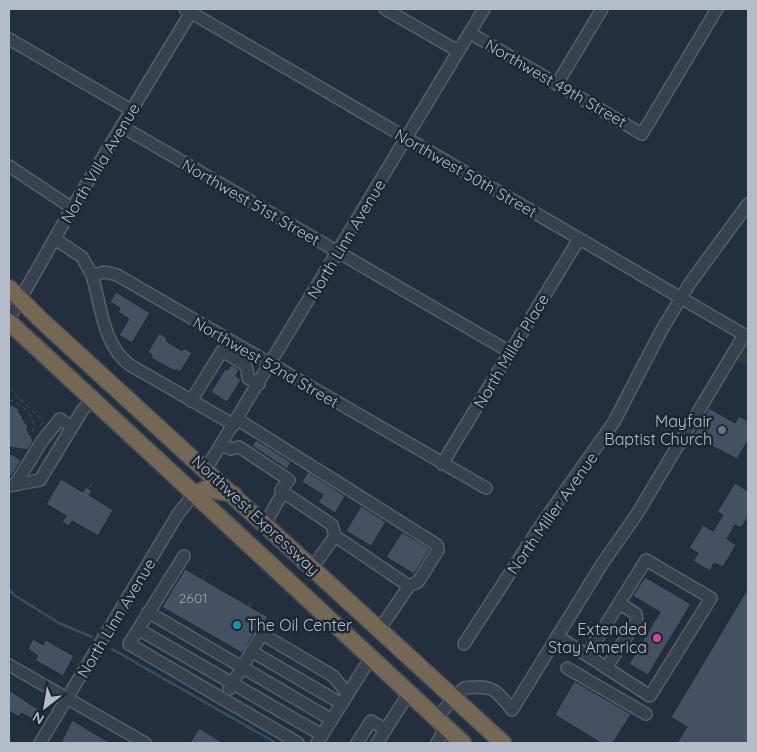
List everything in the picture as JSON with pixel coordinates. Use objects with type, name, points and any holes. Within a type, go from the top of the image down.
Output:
[{"type":"highway","name":"Northwest Expressway","points":[[14,293],[503,743]]},
{"type":"highway","name":"Northwest Expressway","points":[[9,321],[463,743]]},
{"type":"highway","points":[[194,494],[206,489],[233,494]]},
{"type":"street","points":[[385,9],[458,51]]},
{"type":"street","name":"North Linn Avenue","points":[[206,469],[271,365],[484,9]]},
{"type":"street","points":[[557,84],[602,9]]},
{"type":"street","name":"Northwest 49th Street","points":[[470,33],[642,134],[717,9]]},
{"type":"street","name":"North Villa Avenue","points":[[9,321],[14,293],[55,239],[190,10]]},
{"type":"street","name":"Northwest 50th Street","points":[[190,10],[746,336]]},
{"type":"street","points":[[9,39],[132,110]]},
{"type":"street","name":"Northwest 51st Street","points":[[122,126],[510,352]]},
{"type":"street","points":[[9,166],[72,208]]},
{"type":"street","name":"North Miller Avenue","points":[[464,644],[542,525],[614,422],[681,298],[748,204]]},
{"type":"street","points":[[55,239],[82,258],[92,275],[110,341],[119,356],[130,365],[191,401],[236,422],[437,545],[438,550],[418,582],[407,586],[379,630]]},
{"type":"street","name":"North Miller Place","points":[[442,464],[579,239]]},
{"type":"street","name":"Northwest 52nd Street","points":[[92,275],[105,272],[117,275],[486,488]]},
{"type":"street","points":[[437,743],[441,723],[454,699],[464,688],[486,686],[501,696],[512,710],[746,336]]},
{"type":"street","points":[[191,401],[222,351],[244,364],[247,369],[248,378],[259,384]]},
{"type":"street","points":[[12,486],[40,480],[72,428],[92,400]]},
{"type":"street","points":[[12,486],[42,441],[60,419],[72,428]]},
{"type":"street","points":[[221,445],[231,449],[238,447],[289,480],[265,524]]},
{"type":"street","points":[[283,492],[332,525],[335,536],[407,586]]},
{"type":"street","name":"North Linn Avenue","points":[[40,743],[178,514],[194,494]]},
{"type":"street","points":[[312,568],[335,536]]},
{"type":"street","points":[[184,556],[128,644],[298,743]]},
{"type":"street","points":[[557,636],[650,696],[711,598],[646,560],[587,655]]},
{"type":"street","points":[[606,668],[637,621],[636,614],[620,603]]},
{"type":"street","points":[[148,612],[332,720]]},
{"type":"street","points":[[138,629],[232,684],[320,739],[371,657]]},
{"type":"street","points":[[223,699],[262,634],[333,676],[345,699]]},
{"type":"street","points":[[251,651],[345,699]]},
{"type":"street","points":[[9,665],[145,743]]},
{"type":"street","points":[[567,668],[646,714]]},
{"type":"street","points":[[377,743],[409,693]]},
{"type":"street","points":[[357,743],[371,721],[385,729]]},
{"type":"path","points":[[9,389],[44,421],[37,432]]},
{"type":"path","points":[[9,400],[26,410],[33,421],[30,437],[33,444]]},
{"type":"path","points":[[26,410],[29,407]]},
{"type":"path","points":[[29,448],[37,435]]},
{"type":"path","points":[[19,444],[33,444]]},
{"type":"path","points":[[86,494],[92,483]]},
{"type":"path","points":[[203,579],[208,571]]},
{"type":"path","points":[[249,606],[252,600]]},
{"type":"green space","points":[[748,344],[748,367],[739,362],[738,355],[744,345]]},
{"type":"building","points":[[116,292],[150,313],[132,343],[119,335],[129,319],[118,312],[120,308],[110,302]]},
{"type":"building","points":[[159,333],[167,338],[166,341],[182,351],[184,348],[192,353],[180,372],[151,358],[152,355],[148,352]]},
{"type":"building","points":[[231,365],[239,369],[236,376],[241,380],[227,402],[211,392],[225,369],[228,370]]},
{"type":"building","points":[[9,404],[19,409],[18,412],[28,427],[27,430],[33,441],[28,450],[9,447]]},
{"type":"building","name":"Mayfair Baptist Church","points":[[709,408],[735,423],[739,416],[748,421],[748,441],[737,459],[693,436]]},
{"type":"building","points":[[256,440],[291,462],[287,469],[252,446]]},
{"type":"building","points":[[9,453],[21,460],[13,474],[9,477]]},
{"type":"building","points":[[308,472],[345,496],[335,513],[318,502],[323,495],[302,482]]},
{"type":"building","points":[[61,479],[83,492],[86,487],[92,491],[89,495],[113,510],[98,536],[72,521],[69,526],[62,522],[66,516],[46,504]]},
{"type":"building","points":[[735,483],[748,491],[748,517],[741,528],[735,525],[727,539],[736,545],[723,567],[714,563],[710,571],[693,561],[698,553],[689,548],[703,525],[713,531],[723,515],[717,512]]},
{"type":"building","points":[[361,506],[386,522],[371,546],[346,531]]},
{"type":"building","points":[[402,532],[430,549],[414,574],[386,557]]},
{"type":"building","points":[[185,569],[268,617],[262,627],[256,630],[242,653],[162,607]]},
{"type":"building","name":"Extended Stay America","points":[[645,577],[691,604],[648,675],[629,664],[660,612],[633,596]]},
{"type":"building","points":[[748,588],[748,743],[677,743],[687,727],[671,717]]},
{"type":"building","points":[[33,639],[43,645],[46,640],[74,656],[63,676],[35,660],[38,656],[28,649]]},
{"type":"building","points":[[574,681],[631,714],[613,743],[601,743],[555,715]]},
{"type":"building","points":[[9,690],[42,712],[36,721],[21,713],[19,717],[9,711]]},
{"type":"building","points":[[72,720],[95,734],[111,743],[61,743]]},
{"type":"building","points":[[199,728],[223,743],[190,743]]},
{"type":"waterway","points":[[9,589],[14,595],[59,623],[92,637]]},
{"type":"waterway","points":[[112,649],[276,743]]},
{"type":"place","name":"Mayfair Baptist Church","points":[[722,430]]},
{"type":"place","name":"The Oil Center","points":[[237,625]]},
{"type":"place","name":"Extended Stay America","points":[[657,638]]}]
